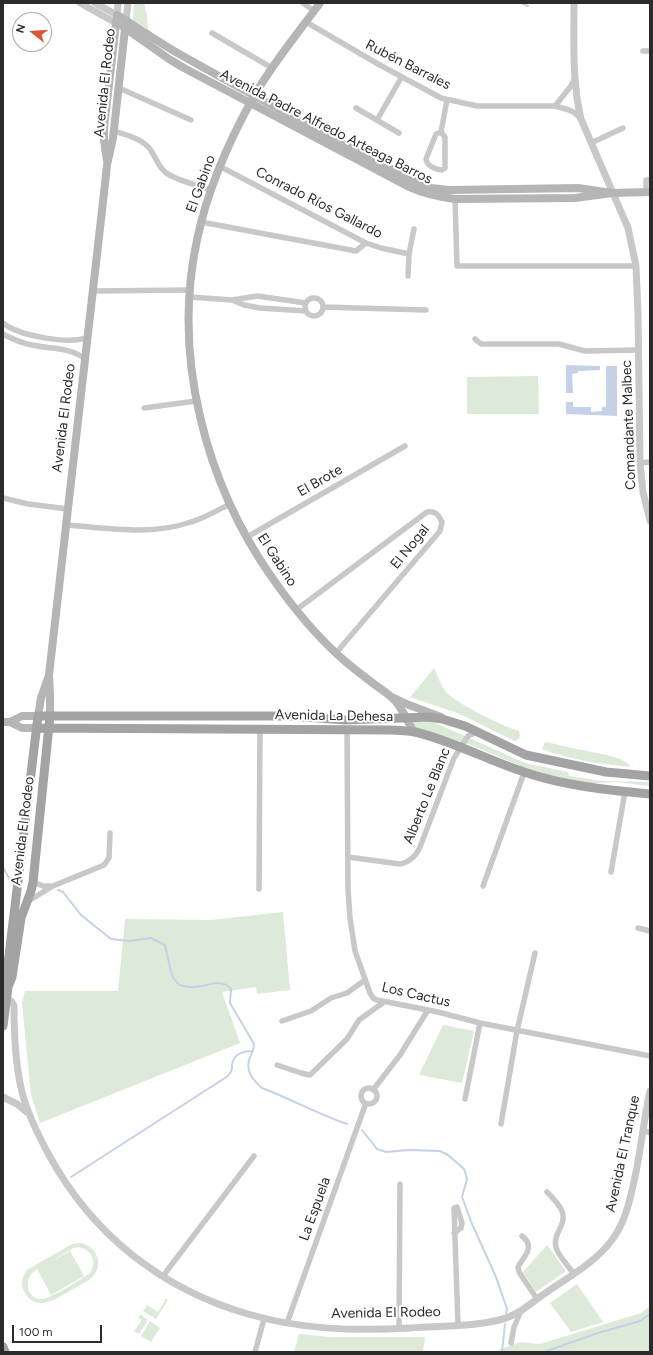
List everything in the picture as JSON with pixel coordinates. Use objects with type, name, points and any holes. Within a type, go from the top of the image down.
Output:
[{"type":"main road","name":"El Gabino","points":[[320,3],[272,68],[252,99],[221,167],[201,222],[194,258],[190,294],[189,331],[196,401],[215,464],[230,504],[247,537],[272,578],[296,610],[336,654],[397,703],[414,732]]},
{"type":"main road","name":"Avenida Padre Alfredo Arteaga Barros","points":[[116,19],[126,24],[175,62],[252,99],[422,185],[431,188],[484,190],[578,188],[612,193]]},
{"type":"main road","name":"Avenida El Rodeo","points":[[107,165],[104,127],[116,19]]},
{"type":"main road","name":"Avenida El Rodeo","points":[[8,988],[7,972],[29,788],[41,698],[48,675],[107,165],[114,131],[126,24]]},
{"type":"main road","name":"Avenida Padre Alfredo Arteaga Barros","points":[[252,99],[409,187],[432,196],[456,199],[575,198],[612,193],[648,192]]},
{"type":"main road","name":"Avenida El Rodeo","points":[[3,1026],[5,998],[12,976],[21,918],[33,882],[50,716],[48,675]]},
{"type":"main road","name":"El Gabino","points":[[391,697],[459,724]]},
{"type":"main road","name":"Avenida La Dehesa","points":[[7,722],[22,716],[291,716],[345,720],[429,717],[459,724],[526,755],[606,772],[650,776]]},
{"type":"main road","name":"Avenida La Dehesa","points":[[7,722],[22,728],[49,729],[384,729],[414,732],[460,747],[524,773],[571,785],[650,794]]},
{"type":"main road","points":[[29,788],[34,785],[38,785],[42,794]]},
{"type":"main road","points":[[3,1347],[5,1352]]},
{"type":"street","points":[[80,3],[116,19]]},
{"type":"street","points":[[95,3],[116,19]]},
{"type":"street","name":"Avenida El Rodeo","points":[[116,19],[118,3]]},
{"type":"street","name":"Avenida El Rodeo","points":[[126,24],[128,3]]},
{"type":"street","points":[[303,3],[314,11]]},
{"type":"street","name":"Comandante Malbec","points":[[574,3],[576,96],[581,119],[628,228],[636,266],[639,350],[640,463],[643,492],[650,521]]},
{"type":"street","name":"Rubén Barrales","points":[[306,22],[401,78],[447,100],[477,106],[555,106],[569,110],[581,119]]},
{"type":"street","points":[[212,33],[272,68]]},
{"type":"street","points":[[643,51],[650,51]]},
{"type":"street","points":[[555,106],[571,86],[575,76]]},
{"type":"street","points":[[377,120],[401,78]]},
{"type":"street","points":[[119,88],[191,120]]},
{"type":"street","points":[[441,132],[436,134],[426,161],[429,166],[442,170],[445,167],[445,137],[441,132],[447,100]]},
{"type":"street","points":[[356,108],[399,132]]},
{"type":"street","points":[[591,143],[623,128]]},
{"type":"street","points":[[114,131],[145,144],[166,173],[212,190]]},
{"type":"street","name":"Conrado Ríos Gallardo","points":[[221,167],[366,243],[409,254]]},
{"type":"street","points":[[648,192],[646,180],[650,180]]},
{"type":"street","points":[[456,199],[457,266],[636,266]]},
{"type":"street","points":[[201,222],[356,251],[366,243]]},
{"type":"street","points":[[408,276],[409,254],[414,229]]},
{"type":"street","points":[[93,291],[190,294],[232,300],[244,305],[260,308],[305,311],[310,316],[316,316],[321,313],[323,308],[322,302],[318,298],[312,298],[306,302],[257,296],[232,300]]},
{"type":"street","points":[[305,311],[306,302]]},
{"type":"street","points":[[323,308],[426,310]]},
{"type":"street","points":[[3,323],[12,329],[28,335],[78,341],[88,338]]},
{"type":"street","points":[[3,334],[26,344],[76,353],[85,359]]},
{"type":"street","name":"Comandante Malbec","points":[[474,339],[481,344],[559,344],[585,350],[639,350]]},
{"type":"street","points":[[76,353],[74,346],[78,341]]},
{"type":"street","points":[[144,408],[196,401]]},
{"type":"street","name":"El Brote","points":[[247,537],[405,446]]},
{"type":"street","points":[[640,463],[650,462]]},
{"type":"street","points":[[3,498],[28,504],[68,509]]},
{"type":"street","points":[[66,525],[136,530],[163,529],[191,522],[230,504]]},
{"type":"street","name":"El Nogal","points":[[296,610],[427,512],[432,511],[437,514],[442,522],[440,531],[336,654]]},
{"type":"street","points":[[259,889],[260,729]]},
{"type":"street","name":"Los Cactus","points":[[347,729],[349,902],[355,951],[372,998],[384,1002],[428,1010],[517,1031],[650,1056]]},
{"type":"street","name":"Alberto Le Blanc","points":[[348,857],[400,864],[406,863],[413,858],[420,847],[454,758],[468,736],[477,732]]},
{"type":"street","points":[[483,886],[524,773]]},
{"type":"street","points":[[611,872],[625,792]]},
{"type":"street","points":[[27,902],[53,886],[107,863],[110,855],[110,833]]},
{"type":"street","points":[[33,882],[43,886],[53,886]]},
{"type":"street","points":[[638,928],[650,931]]},
{"type":"street","points":[[501,1124],[517,1031],[535,952]]},
{"type":"street","points":[[282,1021],[311,1011],[331,998],[348,993],[365,980]]},
{"type":"street","name":"Avenida El Rodeo","points":[[5,998],[12,1002],[14,1006],[15,1051],[22,1091],[30,1116],[44,1148],[57,1170],[87,1211],[115,1241],[136,1258],[177,1286],[209,1301],[264,1319],[337,1330],[399,1329],[479,1324],[505,1319],[521,1311]]},
{"type":"street","points":[[277,1065],[310,1075],[347,1039],[359,1020],[384,1002]]},
{"type":"street","points":[[373,1090],[400,1055],[428,1010]]},
{"type":"street","points":[[465,1099],[480,1023]]},
{"type":"street","points":[[366,1088],[373,1090],[376,1095],[375,1100],[371,1103],[366,1103],[361,1096],[362,1091],[366,1088]]},
{"type":"street","name":"Avenida El Tranque","points":[[511,1343],[514,1327],[521,1311],[601,1252],[620,1227],[629,1202],[647,1131],[650,1090]]},
{"type":"street","points":[[12,1101],[18,1099],[22,1091]]},
{"type":"street","points":[[3,1097],[21,1107],[30,1116]]},
{"type":"street","name":"La Espuela","points":[[287,1323],[366,1103]]},
{"type":"street","points":[[163,1276],[254,1156]]},
{"type":"street","points":[[399,1329],[400,1184]]},
{"type":"street","points":[[547,1192],[563,1214],[562,1226],[555,1238],[556,1248],[574,1273]]},
{"type":"street","points":[[454,1233],[458,1325]]},
{"type":"street","points":[[522,1236],[527,1240],[528,1245],[525,1258],[518,1267],[519,1272],[537,1298]]},
{"type":"street","points":[[256,1352],[264,1319]]},
{"type":"green space","points":[[134,3],[144,3],[148,29],[133,20]]},
{"type":"green space","points":[[538,376],[539,414],[467,414],[467,377]]},
{"type":"green space","points":[[434,668],[441,685],[447,693],[482,715],[519,731],[520,736],[518,740],[514,741],[460,714],[410,697]]},
{"type":"green space","points":[[409,721],[431,721],[525,763],[568,772],[569,776],[601,781],[650,782],[650,786],[616,782],[587,784],[552,777],[523,767],[466,743],[416,730]]},
{"type":"green space","points":[[545,742],[616,758],[628,763],[631,767],[597,763],[553,753],[542,749]]},
{"type":"green space","points":[[283,912],[290,990],[257,994],[256,987],[222,992],[240,1043],[40,1123],[31,1095],[22,1003],[25,991],[118,991],[125,919],[211,920]]},
{"type":"green space","points":[[443,1025],[474,1031],[462,1083],[419,1075]]},
{"type":"green space","points":[[72,1244],[85,1244],[94,1251],[98,1260],[98,1265],[94,1275],[84,1283],[48,1302],[36,1302],[30,1299],[23,1290],[22,1284],[27,1270]],"holes":[[[73,1248],[81,1248],[88,1251],[92,1258],[93,1266],[90,1273],[48,1298],[38,1299],[30,1293],[28,1288],[29,1278],[37,1269],[51,1295],[84,1276],[70,1251],[49,1263]]]},
{"type":"green space","points":[[547,1245],[566,1271],[536,1292],[523,1272]]},
{"type":"green space","points":[[577,1284],[603,1322],[571,1332],[550,1303]]},
{"type":"green space","points":[[166,1298],[168,1300],[156,1319],[143,1311],[147,1305],[158,1312]]},
{"type":"green space","points":[[650,1306],[650,1352],[493,1352],[520,1342],[540,1344],[641,1313]]},
{"type":"green space","points":[[140,1314],[148,1320],[139,1334],[134,1331],[142,1320],[138,1318]]},
{"type":"green space","points":[[150,1321],[160,1328],[151,1342],[141,1336]]},
{"type":"green space","points":[[299,1334],[330,1337],[425,1337],[423,1352],[294,1352]]},
{"type":"water","points":[[566,365],[600,366],[600,370],[578,371],[578,373],[572,374],[573,393],[566,393]]},
{"type":"water","points":[[606,366],[617,366],[617,416],[566,414],[566,402],[573,402],[573,407],[591,407],[591,412],[602,411],[602,407],[606,407]]},
{"type":"waterway","points":[[521,3],[528,6]]},
{"type":"waterway","points":[[3,867],[10,880]]},
{"type":"waterway","points":[[58,890],[63,892],[81,915],[111,939],[129,941],[151,938],[165,945],[172,976],[179,985],[197,987],[222,983],[231,989],[230,1003],[254,1044],[248,1068],[251,1076],[256,1082],[262,1088],[347,1124]]},
{"type":"waterway","points":[[71,1177],[228,1076],[232,1069],[234,1058],[244,1052],[253,1051]]},
{"type":"waterway","points":[[362,1130],[377,1149],[386,1152],[409,1150],[440,1151],[448,1155],[464,1169],[467,1179],[462,1197],[472,1224],[496,1277],[507,1309],[506,1313]]},
{"type":"waterway","points":[[544,1352],[598,1333],[640,1321],[650,1314]]},
{"type":"waterway","points":[[502,1352],[505,1324]]}]
